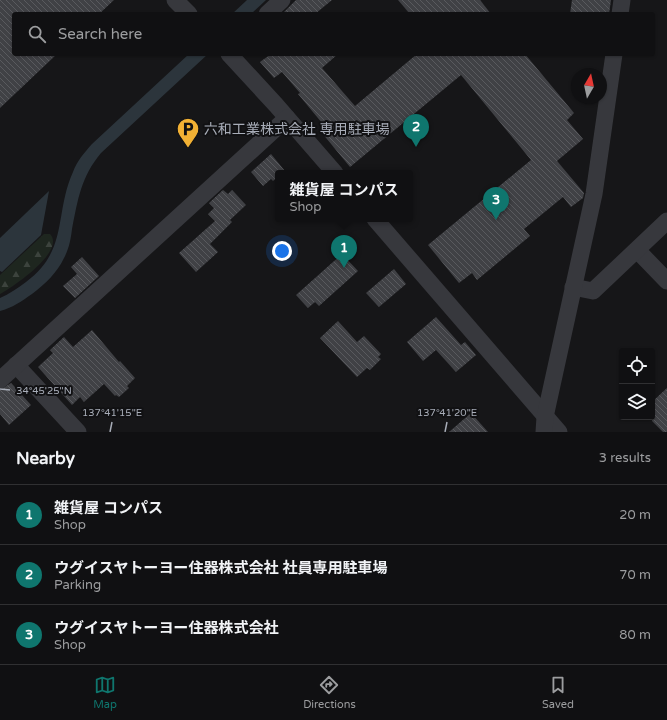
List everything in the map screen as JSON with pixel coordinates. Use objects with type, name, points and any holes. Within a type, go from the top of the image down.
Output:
[{"type":"street","points":[[175,0],[187,12]]},
{"type":"street","points":[[269,12],[282,0]]},
{"type":"street","points":[[620,12],[622,0]]},
{"type":"street","points":[[231,56],[288,118],[332,170]]},
{"type":"street","points":[[544,425],[594,194],[614,56]]},
{"type":"street","points":[[0,380],[288,118]]},
{"type":"street","points":[[573,287],[592,292],[667,221]]},
{"type":"street","points":[[377,222],[544,425],[559,432]]},
{"type":"street","points":[[637,250],[667,281]]},
{"type":"street","points":[[16,365],[78,432]]},
{"type":"green space","points":[[44,234],[50,234],[53,241],[51,250],[45,259],[16,284],[0,294],[0,275]]},
{"type":"shaded area","points":[[247,0],[266,0],[253,12],[234,12]]},
{"type":"shaded area","points":[[187,56],[206,56],[101,153],[89,171],[81,189],[66,255],[58,269],[46,282],[21,302],[0,311],[0,298],[26,282],[40,270],[49,257],[55,244],[67,187],[81,157],[92,144]]},
{"type":"shaded area","points":[[49,191],[41,235],[2,272],[0,271],[0,238]]},
{"type":"building","points":[[0,0],[114,0],[101,12],[12,12],[12,56],[55,56],[0,108]]},
{"type":"building","points":[[296,0],[332,0],[317,12],[284,12]]},
{"type":"building","points":[[398,0],[480,0],[489,12],[408,12]]},
{"type":"building","points":[[572,0],[611,0],[609,12],[570,12]]},
{"type":"building","points":[[268,56],[336,56],[322,68],[355,106],[415,56],[527,56],[574,113],[567,120],[583,139],[557,161],[584,193],[583,198],[571,207],[563,197],[524,229],[530,236],[477,280],[472,273],[459,283],[428,245],[531,160],[461,75],[350,167],[322,133],[327,129],[282,72],[274,78],[260,62]]},
{"type":"building","points":[[271,154],[284,170],[275,170],[275,179],[273,181],[271,179],[263,186],[251,172]]},
{"type":"building","points":[[223,190],[228,194],[232,190],[246,205],[230,220],[232,222],[210,244],[218,252],[196,272],[179,253],[215,221],[208,214],[214,208],[209,203]]},
{"type":"building","points":[[342,254],[358,271],[319,306],[315,302],[308,308],[296,295]]},
{"type":"building","points":[[82,257],[99,276],[75,298],[63,286],[77,274],[71,267]]},
{"type":"building","points":[[394,269],[406,284],[379,307],[366,293]]},
{"type":"building","points":[[436,317],[461,345],[465,342],[476,355],[456,372],[436,350],[423,361],[407,342]]},
{"type":"building","points":[[338,321],[357,342],[364,336],[381,354],[378,357],[381,359],[370,370],[367,368],[357,377],[320,338]]},
{"type":"building","points":[[92,330],[119,362],[120,361],[135,378],[127,386],[129,388],[119,397],[116,395],[115,396],[104,384],[84,402],[80,397],[72,405],[38,367],[53,353],[50,350],[64,337],[73,347]]},
{"type":"building","points":[[11,383],[31,405],[9,425],[0,414],[0,390]]},
{"type":"building","points":[[667,388],[667,432],[663,432],[652,421],[655,420],[655,399]]},
{"type":"building","points":[[471,413],[488,432],[449,432]]},
{"type":"place","name":"ウグイスヤトーヨー住器株式会社 社員専用駐車場","points":[[416,147]]},
{"type":"place","name":"六和工業株式会社 専用駐車場","points":[[188,148]]},
{"type":"place","name":"ウグイスヤトーヨー住器株式会社","points":[[496,220]]},
{"type":"place","name":"雑貨屋 コンパス","points":[[344,268]]}]
